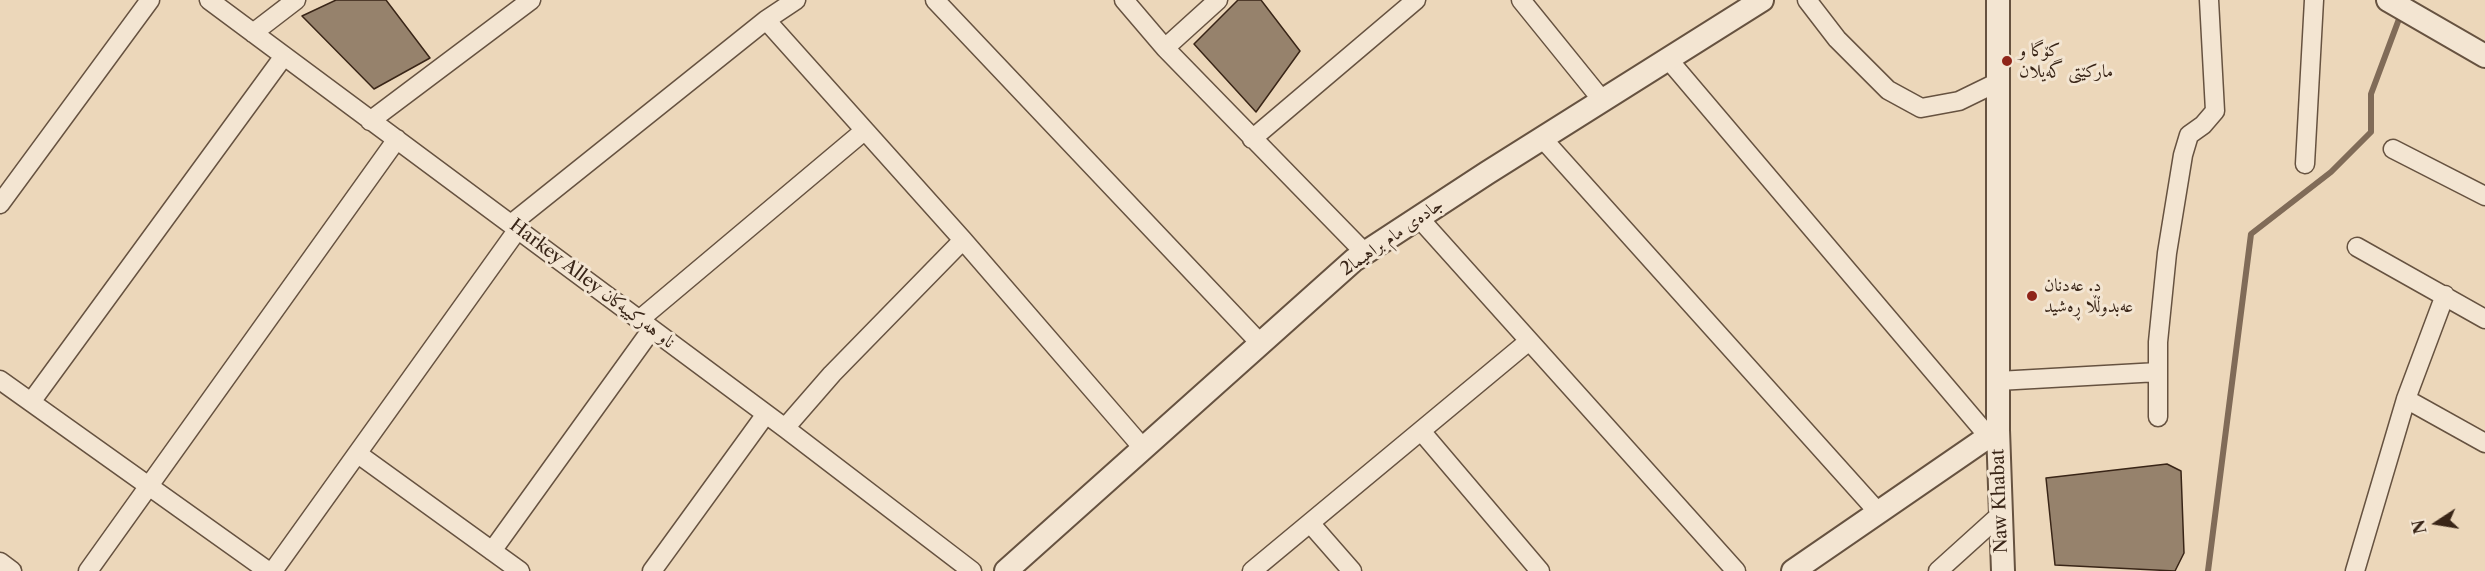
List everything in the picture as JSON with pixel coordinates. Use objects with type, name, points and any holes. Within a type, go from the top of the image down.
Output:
[{"type":"street","points":[[0,204],[150,0]]},
{"type":"street","name":"Harkey Alley ناو هەركييەكان","points":[[209,0],[785,428],[972,571]]},
{"type":"street","points":[[253,33],[296,0]]},
{"type":"street","points":[[370,121],[531,0]]},
{"type":"street","points":[[273,571],[358,454],[514,227],[766,20],[796,0]]},
{"type":"street","points":[[935,0],[1260,344]]},
{"type":"street","points":[[1124,0],[1165,48],[1365,253]]},
{"type":"street","points":[[1165,48],[1218,0]]},
{"type":"street","points":[[1252,139],[1416,0]]},
{"type":"street","points":[[1521,0],[1602,100]]},
{"type":"street","name":"جادەی مام براهیما2","points":[[1006,571],[1365,253],[1542,138],[1762,0]]},
{"type":"street","points":[[1807,0],[1837,39],[1888,90],[1922,108],[1959,101],[1998,82]]},
{"type":"street","name":"Naw Khabat","points":[[1998,0],[1998,381],[1993,434],[2002,571]]},
{"type":"street","points":[[2158,417],[2158,342],[2164,275],[2183,155],[2189,135],[2203,125],[2215,111],[2209,0]]},
{"type":"street","points":[[2306,164],[2313,0]]},
{"type":"street","points":[[2388,0],[2485,56]]},
{"type":"street","points":[[766,20],[963,240],[1143,448]]},
{"type":"street","points":[[31,402],[284,56]]},
{"type":"street","points":[[1668,58],[1993,434],[1792,571]]},
{"type":"street","points":[[492,551],[646,324],[864,131]]},
{"type":"street","points":[[1542,138],[1878,512]]},
{"type":"street","points":[[88,571],[397,139]]},
{"type":"street","points":[[2394,149],[2485,196]]},
{"type":"street","points":[[1419,218],[1736,571]]},
{"type":"street","points":[[785,428],[832,374],[963,240]]},
{"type":"street","points":[[2357,247],[2485,318]]},
{"type":"street","points":[[2355,571],[2406,399],[2445,295]]},
{"type":"street","points":[[1252,571],[1529,341]]},
{"type":"street","points":[[1998,381],[2158,372]]},
{"type":"street","points":[[0,380],[268,571]]},
{"type":"street","points":[[2406,399],[2485,443]]},
{"type":"street","points":[[652,571],[766,414]]},
{"type":"street","points":[[1420,431],[1540,571]]},
{"type":"street","points":[[358,454],[520,571]]},
{"type":"street","points":[[1938,571],[2000,515]]},
{"type":"street","points":[[1310,523],[1352,571]]},
{"type":"street","points":[[0,562],[12,571]]},
{"type":"building","points":[[336,0],[386,0],[430,58],[374,89],[302,16]]},
{"type":"building","points":[[1238,0],[1261,0],[1300,51],[1256,112],[1194,44]]},
{"type":"building","points":[[2167,464],[2181,471],[2184,553],[2175,571],[2055,565],[2046,478]]},
{"type":"waterway","points":[[2208,571],[2251,234],[2331,172],[2371,132],[2371,94],[2399,19]]},
{"type":"place","name":"کۆگا و مارکێتی گەیلان","points":[[2007,61]]},
{"type":"place","name":"د. عەدنان عەبدوڵڵا ڕەشید","points":[[2032,296]]}]
